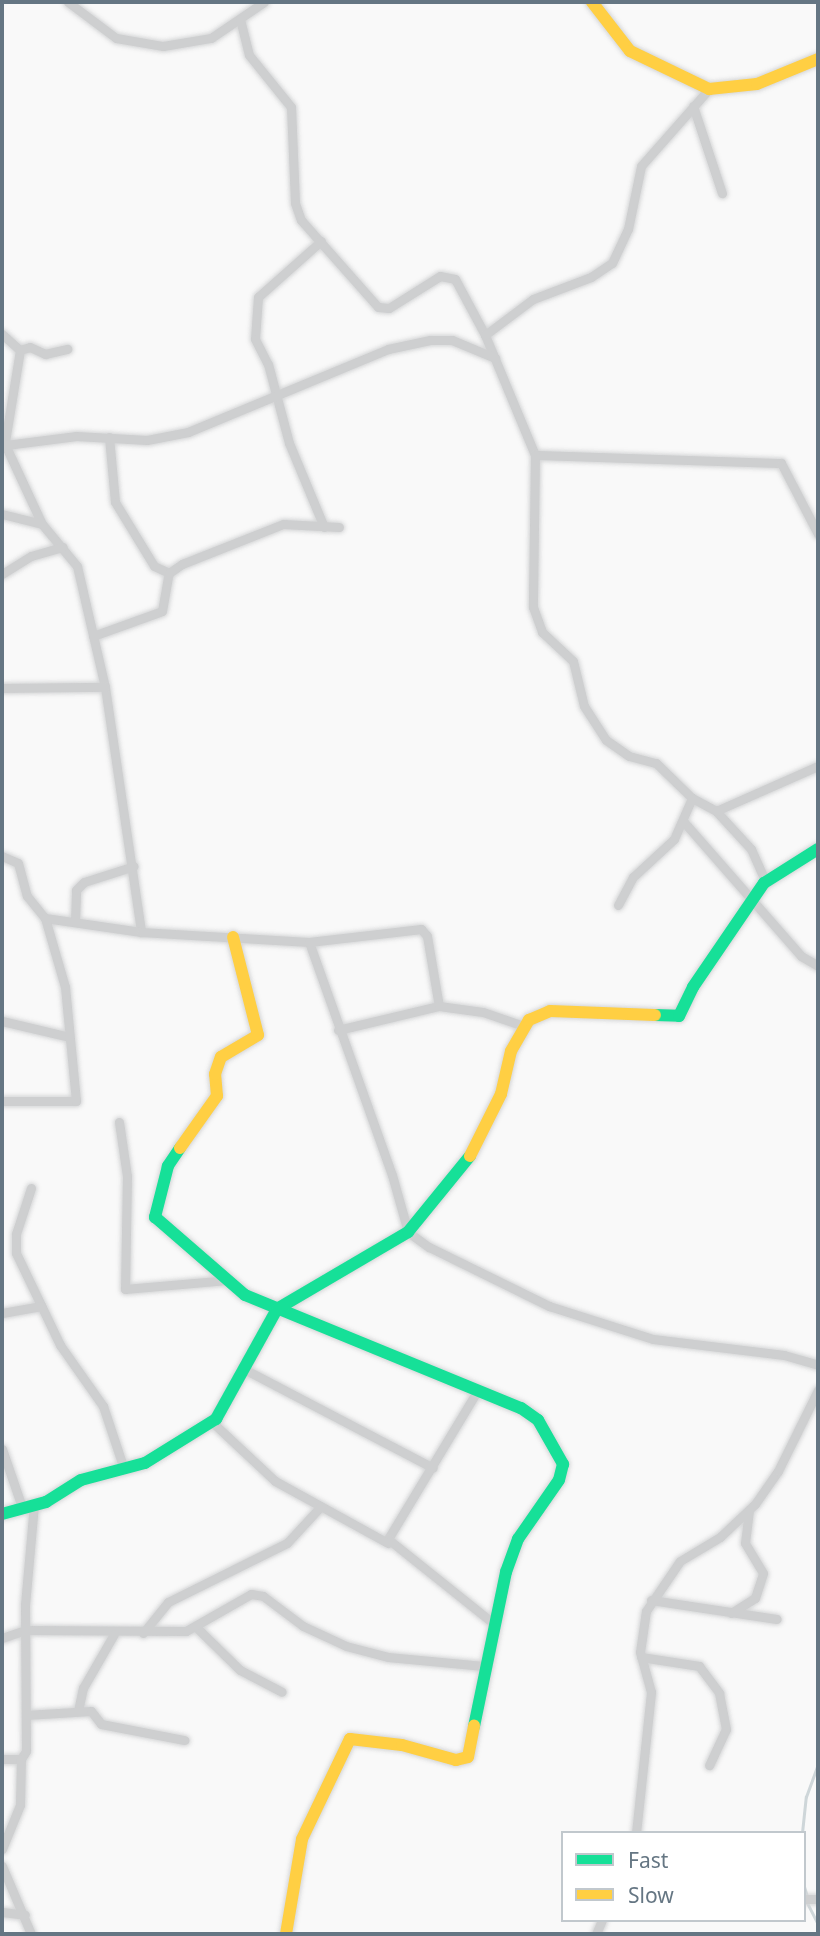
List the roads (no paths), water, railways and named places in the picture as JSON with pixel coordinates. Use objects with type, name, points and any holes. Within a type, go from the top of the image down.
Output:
[{"type":"street","points":[[68,2],[116,38],[145,46],[184,44],[211,38],[264,2]]},
{"type":"street","points":[[592,2],[631,51],[709,89],[757,84],[818,59]]},
{"type":"street","points":[[240,19],[250,55],[291,107],[295,203],[301,220],[384,309],[448,275],[485,335],[536,455],[533,607],[537,622],[573,662],[584,706],[606,740],[629,756],[656,763],[692,798],[716,811],[751,849],[766,881]]},
{"type":"street","points":[[485,335],[533,299],[591,277],[612,263],[623,245],[641,166],[709,89]]},
{"type":"street","points":[[693,106],[722,193]]},
{"type":"street","points":[[321,242],[258,297],[256,345],[268,365],[274,397],[324,527]]},
{"type":"street","points":[[2,334],[20,350]]},
{"type":"street","points":[[4,442],[49,437],[147,440],[188,432],[388,349],[430,340],[452,340],[495,358]]},
{"type":"street","points":[[20,350],[30,347],[47,354],[67,349]]},
{"type":"street","points":[[20,350],[4,442],[42,524],[64,547],[77,566],[105,687],[134,866],[141,932]]},
{"type":"street","points":[[109,437],[115,502],[154,566],[169,573]]},
{"type":"street","points":[[536,455],[781,463],[818,533]]},
{"type":"street","points":[[2,514],[42,524]]},
{"type":"street","points":[[93,636],[162,611],[169,573],[182,564],[283,524],[339,527]]},
{"type":"street","points":[[2,574],[31,556],[64,547]]},
{"type":"street","points":[[2,688],[105,687]]},
{"type":"street","points":[[716,811],[818,766]]},
{"type":"street","points":[[618,905],[633,877],[674,839],[692,798]]},
{"type":"street","points":[[683,821],[801,956],[818,966]]},
{"type":"street","points":[[2,1514],[28,1506],[81,1480],[124,1469],[162,1454],[212,1422],[228,1405],[244,1369],[277,1309],[408,1233],[466,1166],[492,1115],[511,1051],[524,1026],[550,1011],[679,1016],[766,881],[818,849]]},
{"type":"street","points":[[2,856],[18,863],[27,896],[45,918],[65,987],[76,1101],[2,1101]]},
{"type":"street","points":[[75,922],[76,890],[84,882],[134,866]]},
{"type":"street","points":[[45,918],[141,932],[309,943],[421,929],[427,936],[439,1006]]},
{"type":"street","points":[[233,937],[258,1035],[221,1057],[215,1074],[217,1096],[168,1166],[155,1215],[245,1295],[476,1393],[521,1408],[538,1420],[563,1464],[559,1480],[518,1539],[484,1666],[468,1757],[456,1760],[402,1745],[350,1739],[302,1839],[286,1934]]},
{"type":"street","points":[[309,943],[392,1175],[408,1233],[429,1247],[549,1306],[599,1322],[653,1339],[785,1355],[818,1364]]},
{"type":"street","points":[[338,1030],[439,1006],[482,1012],[524,1026]]},
{"type":"street","points":[[2,1021],[69,1037]]},
{"type":"street","points":[[119,1122],[127,1176],[125,1289],[227,1280]]},
{"type":"street","points":[[31,1188],[14,1244],[60,1345],[103,1406],[124,1469]]},
{"type":"street","points":[[2,1312],[41,1306]]},
{"type":"street","points":[[244,1369],[433,1468]]},
{"type":"street","points":[[636,1831],[652,1692],[641,1657],[652,1600],[680,1561],[720,1537],[749,1510],[778,1471],[818,1390]]},
{"type":"street","points":[[388,1543],[476,1393]]},
{"type":"street","points":[[212,1422],[275,1481],[388,1543],[494,1625]]},
{"type":"street","points":[[2,1449],[28,1506],[26,1751],[21,1759],[20,1805],[2,1849]]},
{"type":"street","points":[[143,1633],[168,1602],[287,1543],[321,1506]]},
{"type":"street","points":[[731,1613],[755,1598],[763,1573],[745,1543],[749,1510]]},
{"type":"street","points":[[2,1638],[25,1630],[114,1634],[197,1628],[251,1594],[263,1596],[303,1626],[346,1646],[388,1657],[484,1666]]},
{"type":"street","points":[[652,1600],[776,1619]]},
{"type":"street","points":[[197,1628],[240,1670],[282,1692]]},
{"type":"street","points":[[78,1711],[83,1688],[114,1634]]},
{"type":"street","points":[[641,1657],[699,1666],[719,1693],[726,1729],[709,1765]]},
{"type":"street","points":[[26,1715],[78,1711],[94,1713],[101,1724],[184,1740]]},
{"type":"street","points":[[2,1759],[21,1759]]},
{"type":"street","points":[[2,1866],[31,1934]]},
{"type":"street","points":[[2,1912],[25,1915]]},
{"type":"waterway","points":[[802,1831],[806,1797],[818,1764]]},
{"type":"waterway","points":[[807,1902],[818,1924]]}]
